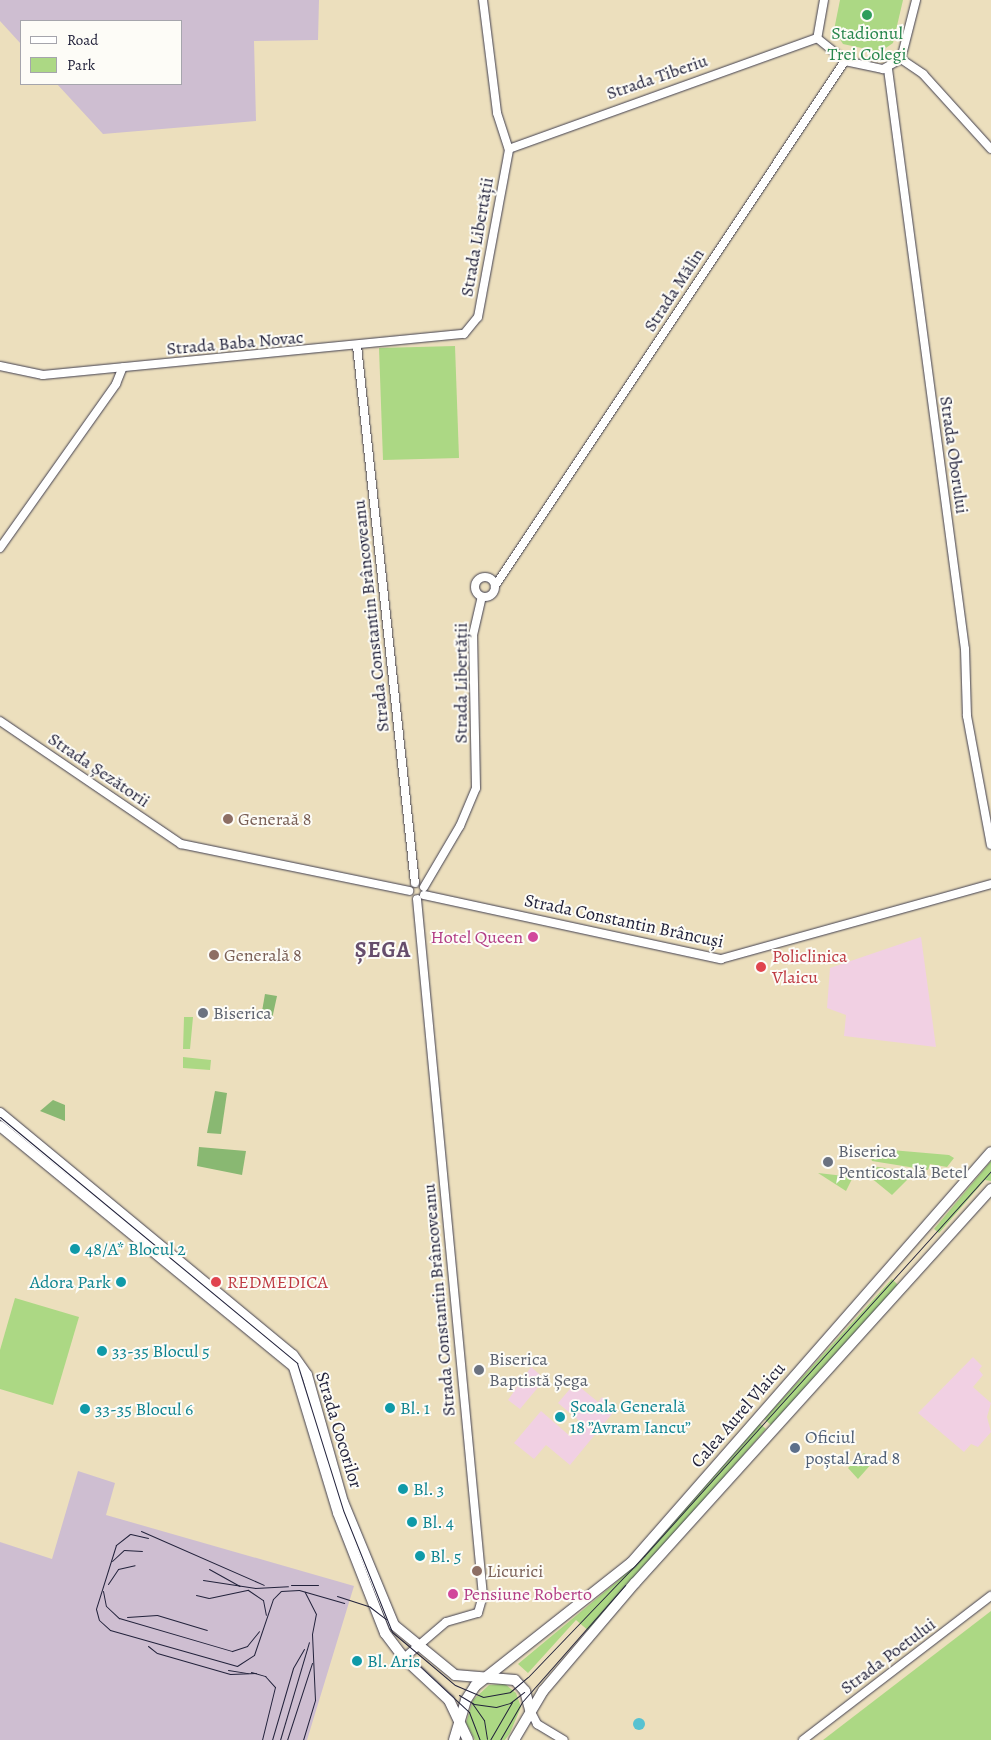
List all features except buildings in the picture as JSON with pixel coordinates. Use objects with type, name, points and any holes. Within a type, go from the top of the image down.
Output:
[{"type":"main road","name":"Strada Cocorilor","points":[[0,1113],[302,1366],[358,1541],[392,1621],[419,1649],[459,1676],[488,1675]]},
{"type":"main road","name":"Strada Cocorilor","points":[[0,1126],[294,1367],[345,1531],[386,1633],[449,1700],[459,1723]]},
{"type":"main road","name":"Calea Aurel Vlaicu","points":[[454,1740],[467,1697],[488,1675],[565,1619],[631,1562],[991,1152]]},
{"type":"main road","name":"Calea Aurel Vlaicu","points":[[514,1740],[530,1710],[635,1583],[991,1189]]},
{"type":"main road","points":[[488,1675],[518,1682],[530,1710]]},
{"type":"main road","points":[[459,1723],[468,1740]]},
{"type":"street","points":[[483,0],[497,113],[509,149]]},
{"type":"street","points":[[824,0],[817,38],[845,61],[888,69],[901,59],[916,0]]},
{"type":"street","name":"Strada Tiberiu","points":[[509,149],[817,38]]},
{"type":"street","points":[[901,59],[922,74],[991,149]]},
{"type":"street","name":"Strada Mălin","points":[[495,586],[845,61]]},
{"type":"street","name":"Strada Oborului","points":[[888,69],[963,630],[968,716],[991,845]]},
{"type":"street","name":"Strada Libertății","points":[[471,328],[480,309],[509,149]]},
{"type":"street","name":"Strada Baba Novac","points":[[0,366],[33,374],[123,367],[455,337],[471,328]]},
{"type":"street","name":"Strada Constantin Brâncoveanu","points":[[357,346],[415,883]]},
{"type":"street","points":[[0,548],[116,384],[123,367]]},
{"type":"street","points":[[487,577],[495,586],[492,595],[482,597],[475,590],[478,580],[487,577]]},
{"type":"street","name":"Strada Libertății","points":[[422,893],[470,807],[476,771],[473,642],[482,597]]},
{"type":"street","name":"Strada Șezătorii","points":[[0,721],[180,844],[409,890]]},
{"type":"street","points":[[415,883],[409,890],[422,893]]},
{"type":"street","name":"Strada Constantin Brâncuși","points":[[415,883],[422,893],[721,959],[991,884]]},
{"type":"street","name":"Strada Constantin Brâncoveanu","points":[[407,1657],[419,1649],[446,1622],[478,1613],[483,1596],[422,893]]},
{"type":"street","name":"Strada Poetului","points":[[803,1740],[991,1596]]},
{"type":"street","points":[[530,1710],[537,1724],[564,1740]]},
{"type":"shaded area","points":[[0,0],[319,0],[318,40],[254,41],[256,121],[103,134],[58,85],[182,85],[182,20],[20,20],[20,43],[0,21]]},
{"type":"shaded area","points":[[921,937],[936,1047],[844,1036],[846,1015],[827,1008],[830,968]]},
{"type":"shaded area","points":[[973,1357],[982,1366],[979,1370],[983,1375],[973,1387],[991,1403],[987,1417],[991,1432],[978,1447],[971,1444],[964,1452],[918,1413]]},
{"type":"shaded area","points":[[531,1367],[545,1379],[520,1409],[508,1400]]},
{"type":"shaded area","points":[[575,1383],[598,1402],[602,1397],[616,1409],[570,1465],[546,1445],[534,1459],[514,1443],[541,1411],[571,1437],[583,1424],[558,1403]]},
{"type":"shaded area","points":[[78,1471],[115,1483],[106,1515],[354,1586],[307,1740],[0,1740],[0,1542],[52,1559]]},
{"type":"green space","name":"Stadionul Trei Colegi","points":[[840,0],[903,0],[893,43],[880,52],[843,44],[834,30]]},
{"type":"green space","points":[[455,346],[459,458],[383,460],[379,348]]},
{"type":"green space","points":[[265,994],[277,996],[272,1019],[261,1017]]},
{"type":"green space","points":[[184,1017],[193,1017],[190,1049],[183,1049]]},
{"type":"green space","points":[[183,1057],[211,1060],[210,1070],[183,1068]]},
{"type":"green space","points":[[215,1091],[227,1093],[221,1134],[207,1133]]},
{"type":"green space","points":[[53,1100],[65,1105],[65,1121],[40,1111]]},
{"type":"green space","points":[[199,1147],[246,1151],[242,1175],[197,1166]]},
{"type":"green space","points":[[868,1148],[949,1155],[954,1158],[947,1167],[930,1164],[928,1170],[872,1161]]},
{"type":"green space","points":[[991,1161],[991,1181],[985,1180],[939,1233],[934,1229]]},
{"type":"green space","points":[[871,1166],[915,1172],[892,1195],[870,1177]]},
{"type":"green space","points":[[818,1173],[853,1177],[846,1191]]},
{"type":"green space","points":[[892,1279],[898,1285],[771,1425],[764,1419]]},
{"type":"green space","points":[[15,1298],[79,1317],[53,1405],[0,1389],[0,1350]]},
{"type":"green space","points":[[759,1423],[766,1429],[590,1632],[576,1620],[528,1673],[518,1664],[619,1580]]},
{"type":"green space","points":[[864,1453],[873,1462],[858,1479],[848,1468]]},
{"type":"green space","points":[[991,1611],[991,1740],[823,1740]]},
{"type":"green space","points":[[505,1684],[516,1693],[521,1707],[510,1733],[505,1740],[475,1740],[466,1723],[473,1700],[489,1685]]},
{"type":"water","points":[[637,1718],[641,1718],[645,1724],[641,1730],[637,1730],[633,1726],[633,1722]]},
{"type":"tram line","points":[[0,1117],[297,1363],[343,1510],[392,1632],[455,1685],[483,1697],[510,1692],[528,1677],[644,1556],[991,1171]]},
{"type":"tram line","points":[[141,1531],[264,1585]]},
{"type":"tram line","points":[[148,1538],[130,1534],[116,1545],[96,1609],[99,1620],[110,1630],[237,1666],[254,1655],[273,1599],[281,1591],[299,1590],[344,1603]]},
{"type":"tram line","points":[[112,1561],[124,1550],[142,1551]]},
{"type":"tram line","points":[[108,1584],[118,1569],[135,1565]]},
{"type":"tram line","points":[[209,1569],[240,1586]]},
{"type":"tram line","points":[[203,1580],[255,1588],[288,1586]]},
{"type":"tram line","points":[[291,1585],[318,1585]]},
{"type":"tram line","points":[[500,1740],[522,1702],[625,1585]]},
{"type":"tram line","points":[[196,1595],[209,1598],[248,1590],[263,1600],[266,1615]]},
{"type":"tram line","points":[[103,1591],[106,1606],[119,1618],[232,1651],[247,1646],[259,1631]]},
{"type":"tram line","points":[[303,1740],[315,1700],[312,1634],[316,1614],[305,1592]]},
{"type":"tram line","points":[[337,1596],[370,1607],[386,1619]]},
{"type":"tram line","points":[[127,1617],[157,1615],[207,1630]]},
{"type":"tram line","points":[[280,1740],[309,1642]]},
{"type":"tram line","points":[[148,1646],[157,1653],[230,1674],[256,1673]]},
{"type":"tram line","points":[[272,1740],[293,1668],[304,1649]]},
{"type":"tram line","points":[[412,1659],[469,1712],[480,1740]]},
{"type":"tram line","points":[[287,1740],[312,1663]]},
{"type":"tram line","points":[[228,1670],[248,1673]]},
{"type":"tram line","points":[[251,1672],[265,1676],[275,1687],[262,1740]]},
{"type":"tram line","points":[[459,1695],[474,1704],[496,1707],[510,1703],[524,1692]]},
{"type":"tram line","points":[[490,1740],[512,1702]]},
{"type":"tram line","points":[[472,1703],[484,1720],[487,1739]]},
{"type":"place","name":"Stadionul Trei Colegi","points":[[867,15]]},
{"type":"place","name":"Generaă 8","points":[[228,819]]},
{"type":"place","name":"Hotel Queen","points":[[533,937]]},
{"type":"place","name":"Generală 8","points":[[214,955]]},
{"type":"place","name":"Policlinica Vlaicu","points":[[761,967]]},
{"type":"place","name":"Biserica","points":[[203,1013]]},
{"type":"place","name":"Biserica Penticostală Betel","points":[[828,1162]]},
{"type":"place","name":"48/A* Blocul 2","points":[[75,1249]]},
{"type":"place","name":"Adora Park","points":[[121,1282]]},
{"type":"place","name":"REDMEDICA","points":[[216,1282]]},
{"type":"place","name":"33-35 Blocul 5","points":[[102,1351]]},
{"type":"place","name":"Biserica Baptistă Șega","points":[[479,1370]]},
{"type":"place","name":"Bl. 1","points":[[390,1408]]},
{"type":"place","name":"33-35 Blocul 6","points":[[85,1409]]},
{"type":"place","name":"Școala Generală 18 ”Avram Iancu”","points":[[560,1417]]},
{"type":"place","name":"Oficiul poștal Arad 8","points":[[795,1448]]},
{"type":"place","name":"Bl. 3","points":[[403,1489]]},
{"type":"place","name":"Bl. 4","points":[[412,1522]]},
{"type":"place","name":"Bl. 5","points":[[420,1556]]},
{"type":"place","name":"Licurici","points":[[477,1571]]},
{"type":"place","name":"Pensiune Roberto","points":[[453,1594]]},
{"type":"place","name":"Bl. Aris","points":[[357,1661]]},
{"type":"district","name":"ȘEGA","points":[[383,951]]}]
